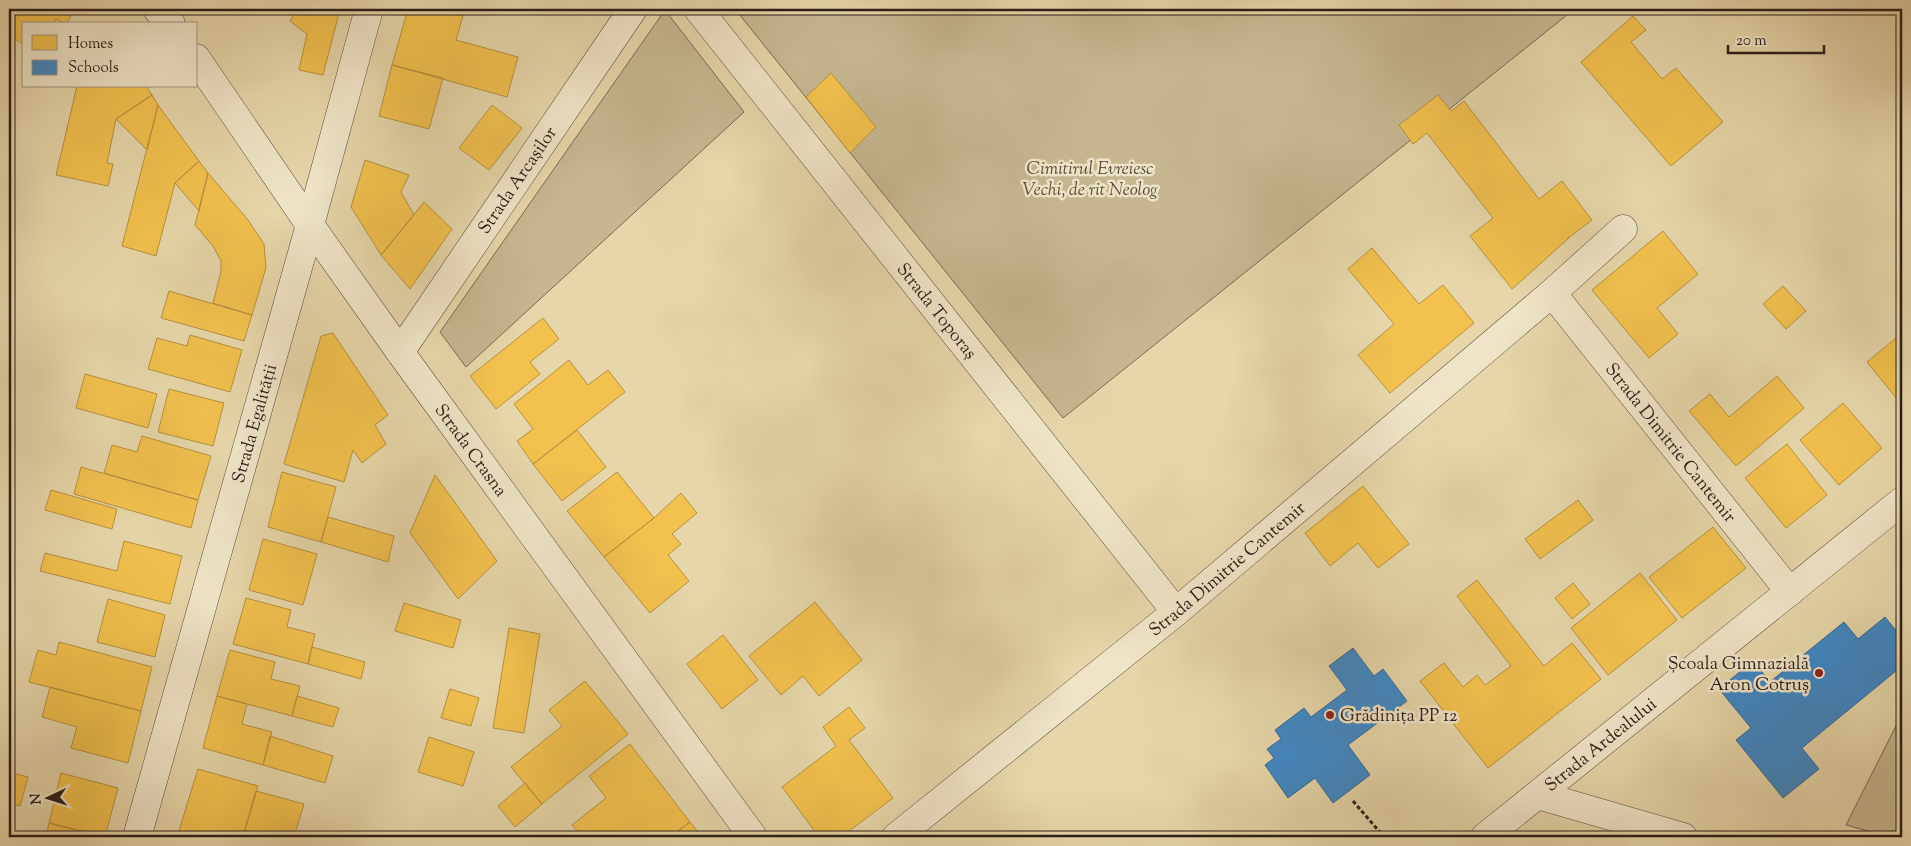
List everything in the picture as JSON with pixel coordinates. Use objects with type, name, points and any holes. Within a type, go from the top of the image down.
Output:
[{"type":"street","points":[[157,9],[169,22]]},
{"type":"street","name":"Strada Egalității","points":[[137,837],[369,9]]},
{"type":"street","name":"Strada Arcașilor","points":[[400,352],[633,9]]},
{"type":"street","name":"Strada Toporaș","points":[[698,9],[1176,612]]},
{"type":"street","name":"Strada Crasna","points":[[198,61],[310,225],[400,352],[753,837]]},
{"type":"street","name":"Strada Dimitrie Cantemir","points":[[896,837],[1176,612],[1552,293],[1623,229]]},
{"type":"street","name":"Strada Dimitrie Cantemir","points":[[1552,293],[1790,592]]},
{"type":"street","name":"Strada Ardealului","points":[[1485,837],[1902,501]]},
{"type":"street","points":[[1538,795],[1683,837]]},
{"type":"path","points":[[1353,801],[1384,837]]},
{"type":"green space","name":"Cimitirul Evreiesc Vechi, de rit Neolog","points":[[735,9],[1566,9],[1567,15],[1063,418]]},
{"type":"green space","points":[[665,10],[744,112],[466,367],[440,332]]},
{"type":"green space","points":[[1902,714],[1902,837],[1890,837],[1846,825]]},
{"type":"building: Homes","points":[[9,9],[75,9],[67,22],[56,19],[54,22],[22,22],[22,43],[9,36]]},
{"type":"building: Homes","points":[[297,9],[340,9],[323,75],[299,70],[307,34],[290,21]]},
{"type":"building: Homes","points":[[408,9],[465,9],[456,40],[518,57],[507,97],[392,65]]},
{"type":"building: Homes","points":[[1633,16],[1646,30],[1631,42],[1662,79],[1676,68],[1723,122],[1671,166],[1581,62]]},
{"type":"building: Homes","points":[[392,65],[443,78],[429,129],[379,116]]},
{"type":"building: Homes","points":[[831,73],[876,127],[850,153],[806,97]]},
{"type":"building: Homes","points":[[77,88],[147,88],[152,95],[116,119],[107,163],[113,164],[108,186],[56,175]]},
{"type":"building: Homes","points":[[152,95],[158,105],[147,150],[116,119]]},
{"type":"building: Homes","points":[[1438,95],[1451,111],[1464,101],[1539,199],[1562,181],[1592,220],[1567,239],[1569,238],[1512,289],[1470,236],[1493,218],[1427,133],[1413,144],[1399,125]]},
{"type":"building: Homes","points":[[158,105],[199,161],[175,183],[156,256],[122,246]]},
{"type":"building: Homes","points":[[492,105],[522,128],[489,170],[459,148]]},
{"type":"building: Homes","points":[[365,160],[409,175],[401,192],[414,215],[381,255],[351,207]]},
{"type":"building: Homes","points":[[199,161],[208,173],[199,211],[175,183]]},
{"type":"building: Homes","points":[[208,173],[248,220],[264,244],[266,268],[252,315],[213,303],[221,271],[221,261],[213,246],[195,225]]},
{"type":"building: Homes","points":[[424,202],[452,229],[410,289],[381,255]]},
{"type":"building: Homes","points":[[1663,231],[1698,274],[1657,308],[1678,334],[1649,358],[1592,290]]},
{"type":"building: Homes","points":[[1372,248],[1419,304],[1443,285],[1474,323],[1390,393],[1358,355],[1394,324],[1348,269]]},
{"type":"building: Homes","points":[[1783,286],[1806,311],[1786,329],[1763,304]]},
{"type":"building: Homes","points":[[169,291],[252,315],[244,341],[161,318]]},
{"type":"building: Homes","points":[[543,318],[559,339],[530,362],[540,374],[496,409],[470,376]]},
{"type":"building: Homes","points":[[333,333],[388,415],[375,425],[386,444],[362,463],[353,450],[344,482],[284,464],[321,336]]},
{"type":"building: Homes","points":[[1902,333],[1902,405],[1867,362]]},
{"type":"building: Homes","points":[[190,335],[242,350],[230,392],[148,369],[157,338],[187,346]]},
{"type":"building: Homes","points":[[569,360],[588,385],[608,370],[625,392],[533,464],[517,441],[533,429],[514,404]]},
{"type":"building: Homes","points":[[85,374],[157,394],[148,428],[76,408]]},
{"type":"building: Homes","points":[[1777,376],[1804,408],[1736,466],[1689,411],[1710,394],[1729,417]]},
{"type":"building: Homes","points":[[169,389],[224,403],[213,446],[158,432]]},
{"type":"building: Homes","points":[[1843,403],[1882,448],[1839,485],[1800,440]]},
{"type":"building: Homes","points":[[577,430],[606,467],[562,501],[533,464]]},
{"type":"building: Homes","points":[[142,436],[211,456],[198,500],[104,473],[112,445],[137,452]]},
{"type":"building: Homes","points":[[1787,444],[1827,495],[1786,528],[1745,478]]},
{"type":"building: Homes","points":[[81,467],[198,500],[191,528],[74,494]]},
{"type":"building: Homes","points":[[282,472],[336,487],[321,542],[268,527]]},
{"type":"building: Homes","points":[[617,472],[654,518],[604,557],[567,511]]},
{"type":"building: Homes","points":[[435,475],[497,561],[458,599],[410,533]]},
{"type":"building: Homes","points":[[1363,486],[1409,544],[1378,568],[1358,543],[1330,566],[1305,533]]},
{"type":"building: Homes","points":[[51,490],[117,509],[112,529],[45,510]]},
{"type":"building: Homes","points":[[681,493],[697,513],[672,534],[681,544],[668,555],[689,581],[650,613],[604,557],[654,518]]},
{"type":"building: Homes","points":[[1578,500],[1593,520],[1540,559],[1525,539]]},
{"type":"building: Homes","points":[[328,517],[394,536],[388,562],[321,542]]},
{"type":"building: Homes","points":[[1713,527],[1746,568],[1682,618],[1649,577]]},
{"type":"building: Homes","points":[[263,539],[317,554],[303,605],[249,590]]},
{"type":"building: Homes","points":[[124,541],[182,556],[170,604],[40,571],[45,553],[117,571]]},
{"type":"building: Homes","points":[[1640,573],[1677,620],[1608,675],[1571,628]]},
{"type":"building: Homes","points":[[1477,580],[1544,666],[1572,643],[1601,679],[1488,768],[1420,681],[1444,663],[1463,687],[1477,675],[1485,685],[1511,666],[1457,596]]},
{"type":"building: Homes","points":[[1573,583],[1590,604],[1572,619],[1555,598]]},
{"type":"building: Homes","points":[[246,598],[291,610],[287,627],[315,634],[308,664],[233,644]]},
{"type":"building: Homes","points":[[108,599],[165,615],[155,657],[97,642]]},
{"type":"building: Homes","points":[[815,602],[862,660],[819,696],[803,676],[781,695],[749,656]]},
{"type":"building: Homes","points":[[404,603],[461,620],[453,648],[395,631]]},
{"type":"building: Homes","points":[[509,628],[540,634],[524,733],[493,728]]},
{"type":"building: Homes","points":[[723,635],[758,680],[722,709],[687,664]]},
{"type":"building: Homes","points":[[59,642],[152,667],[141,711],[29,682],[38,650],[56,655]]},
{"type":"building: Homes","points":[[312,647],[365,662],[361,679],[308,664]]},
{"type":"building: Homes","points":[[230,650],[275,662],[271,679],[300,686],[292,716],[217,696]]},
{"type":"building: Homes","points":[[585,681],[628,734],[542,804],[511,767],[562,726],[549,710]]},
{"type":"building: Homes","points":[[50,687],[141,711],[128,763],[71,748],[77,727],[42,717]]},
{"type":"building: Homes","points":[[450,689],[479,698],[471,726],[441,718]]},
{"type":"building: Homes","points":[[217,696],[247,704],[242,724],[272,732],[263,765],[203,748]]},
{"type":"building: Homes","points":[[297,696],[339,708],[333,727],[292,716]]},
{"type":"building: Homes","points":[[849,707],[865,728],[849,740],[893,798],[841,837],[819,837],[782,787],[836,746],[823,727]]},
{"type":"building: Homes","points":[[270,736],[333,756],[325,783],[263,765]]},
{"type":"building: Homes","points":[[429,737],[474,752],[463,786],[418,772]]},
{"type":"building: Homes","points":[[630,744],[690,822],[670,837],[582,837],[572,825],[606,798],[589,776]]},
{"type":"building: Homes","points":[[198,769],[258,786],[243,837],[177,837]]},
{"type":"building: Homes","points":[[9,772],[28,777],[20,806],[9,803]]},
{"type":"building: Homes","points":[[61,773],[118,788],[105,837],[49,823]]},
{"type":"building: Homes","points":[[525,783],[542,804],[515,827],[498,806]]},
{"type":"building: Homes","points":[[256,791],[304,804],[294,837],[243,836]]},
{"type":"building: Homes","points":[[690,822],[702,837],[670,837]]},
{"type":"building: Homes","points":[[49,823],[105,837],[46,837]]},
{"type":"building: Schools","points":[[1885,617],[1902,638],[1902,666],[1802,748],[1819,769],[1783,798],[1736,740],[1751,728],[1719,689],[1753,661],[1770,682],[1844,622],[1858,639]]},
{"type":"building: Schools","points":[[1353,648],[1374,676],[1383,669],[1407,701],[1348,745],[1370,775],[1333,803],[1315,778],[1288,798],[1265,765],[1274,758],[1267,749],[1281,739],[1275,730],[1304,708],[1311,717],[1347,690],[1329,666]]},
{"type":"place","name":"Școala Gimnazială Aron Cotruș","points":[[1819,673]]},
{"type":"place","name":"Grădinița PP 12","points":[[1330,715]]}]
